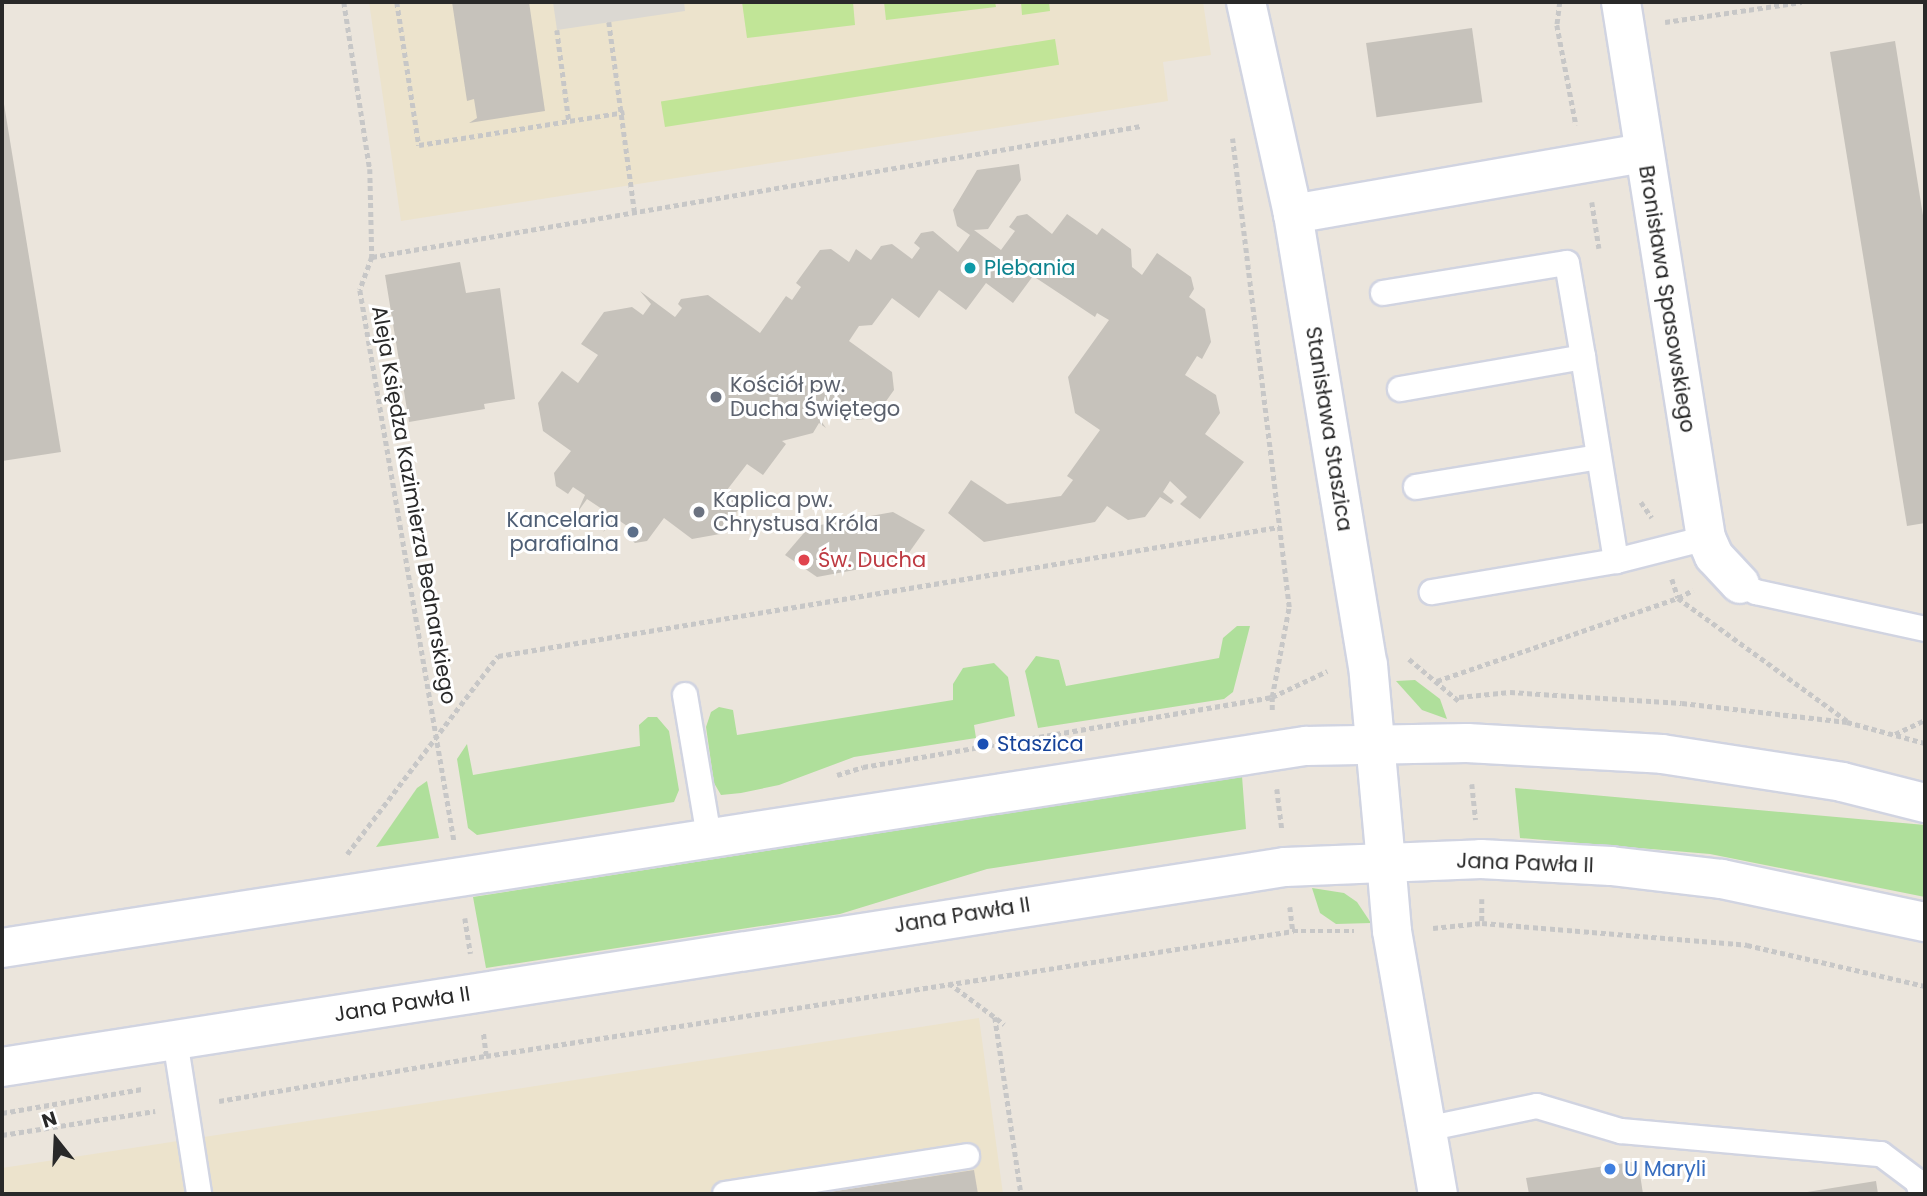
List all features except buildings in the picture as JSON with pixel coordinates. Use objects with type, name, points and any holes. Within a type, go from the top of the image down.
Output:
[{"type":"main road","name":"Stanisława Staszica","points":[[1246,2],[1293,214],[1377,743],[1392,931],[1438,1194]]},
{"type":"main road","name":"Bronisława Spasowskiego","points":[[1620,2],[1706,538],[1734,578]]},
{"type":"main road","points":[[1293,214],[1643,153]]},
{"type":"main road","points":[[2,948],[1273,749],[1377,743],[1467,743],[1662,754],[1842,782],[1925,803]]},
{"type":"main road","name":"Jana Pawła II","points":[[2,1068],[1286,867],[1481,859],[1611,866],[1722,878],[1925,922]]},
{"type":"lane","points":[[1382,293],[1567,263],[1616,561]]},
{"type":"lane","points":[[1400,388],[1583,357]]},
{"type":"lane","points":[[1416,487],[1599,457]]},
{"type":"lane","points":[[1432,592],[1616,561],[1706,538]]},
{"type":"lane","points":[[1734,578],[1756,593],[1925,629]]},
{"type":"lane","points":[[685,695],[709,837]]},
{"type":"lane","points":[[175,1040],[199,1194]]},
{"type":"lane","points":[[1426,1129],[1537,1107],[1621,1131],[1881,1154],[1917,1181],[1922,1194]]},
{"type":"lane","points":[[725,1194],[967,1156]]},
{"type":"path","name":"Aleja Księdza Kazimierza Bednarskiego","points":[[344,2],[370,170],[372,257],[360,290],[456,848]]},
{"type":"path","points":[[397,2],[419,145],[624,112]]},
{"type":"path","points":[[1560,2],[1558,25],[1601,259]]},
{"type":"path","points":[[1653,24],[1802,2]]},
{"type":"path","points":[[609,22],[624,112],[635,214]]},
{"type":"path","points":[[557,30],[569,121]]},
{"type":"path","points":[[372,257],[1142,127]]},
{"type":"path","points":[[827,778],[863,767],[1272,697],[1289,607],[1230,127]]},
{"type":"path","points":[[1639,497],[1655,523],[1678,598],[1847,722]]},
{"type":"path","points":[[338,866],[498,656],[1279,527]]},
{"type":"path","points":[[1437,681],[1734,578]]},
{"type":"path","points":[[1406,645],[1408,659],[1459,697],[1510,692],[1682,703],[1847,722],[1925,743]]},
{"type":"path","points":[[1459,697],[1481,859],[1482,923]]},
{"type":"path","points":[[1894,734],[1925,720]]},
{"type":"path","points":[[2,1135],[948,982],[1293,930],[1392,931],[1482,923],[1747,945],[1925,986]]},
{"type":"path","points":[[948,982],[1004,1024]]},
{"type":"path","points":[[477,992],[486,1056]]},
{"type":"path","points":[[995,1017],[1021,1194]]},
{"type":"shaded area","points":[[369,2],[1203,2],[1211,55],[1163,62],[1168,101],[401,221]]},
{"type":"shaded area","points":[[553,2],[684,2],[685,11],[557,30]]},
{"type":"shaded area","points":[[979,1018],[1003,1194],[2,1194],[2,1168]]},
{"type":"green space","points":[[742,2],[853,2],[855,25],[747,38]]},
{"type":"green space","points":[[884,2],[995,2],[996,7],[886,20]]},
{"type":"green space","points":[[1021,2],[1049,2],[1050,11],[1022,15]]},
{"type":"green space","points":[[1055,39],[1059,65],[665,127],[661,101]]},
{"type":"green space","points":[[1237,626],[1250,626],[1233,692],[1224,699],[1038,728],[1025,671],[1036,656],[1059,660],[1066,686],[1219,658],[1223,638]]},
{"type":"green space","points":[[994,663],[1008,677],[1015,716],[974,725],[976,738],[854,757],[779,785],[741,793],[721,795],[714,783],[706,727],[711,712],[719,707],[733,710],[737,735],[953,700],[953,684],[963,668]]},
{"type":"green space","points":[[1415,680],[1440,699],[1447,719],[1422,710],[1396,681]]},
{"type":"green space","points":[[648,717],[657,717],[669,731],[679,790],[674,802],[477,835],[468,828],[457,759],[467,744],[473,775],[640,746],[639,725]]},
{"type":"green space","points":[[1242,776],[1246,829],[987,869],[840,914],[486,968],[473,897]]},
{"type":"green space","points":[[427,781],[439,838],[376,847],[417,788]]},
{"type":"green space","points":[[1515,788],[1925,825],[1925,897],[1710,854],[1520,838]]},
{"type":"green space","points":[[1312,888],[1344,893],[1357,902],[1371,923],[1336,924],[1320,913]]},
{"type":"place","name":"Plebania","points":[[970,268]]},
{"type":"place","name":"Kościół pw. Ducha Świętego","points":[[716,397]]},
{"type":"place","name":"Kaplica pw. Chrystusa Króla","points":[[699,512]]},
{"type":"place","name":"Kancelaria parafialna","points":[[633,532]]},
{"type":"place","name":"Św. Ducha","points":[[804,560]]},
{"type":"place","name":"Staszica","points":[[983,744]]},
{"type":"place","name":"U Maryli","points":[[1610,1169]]}]
